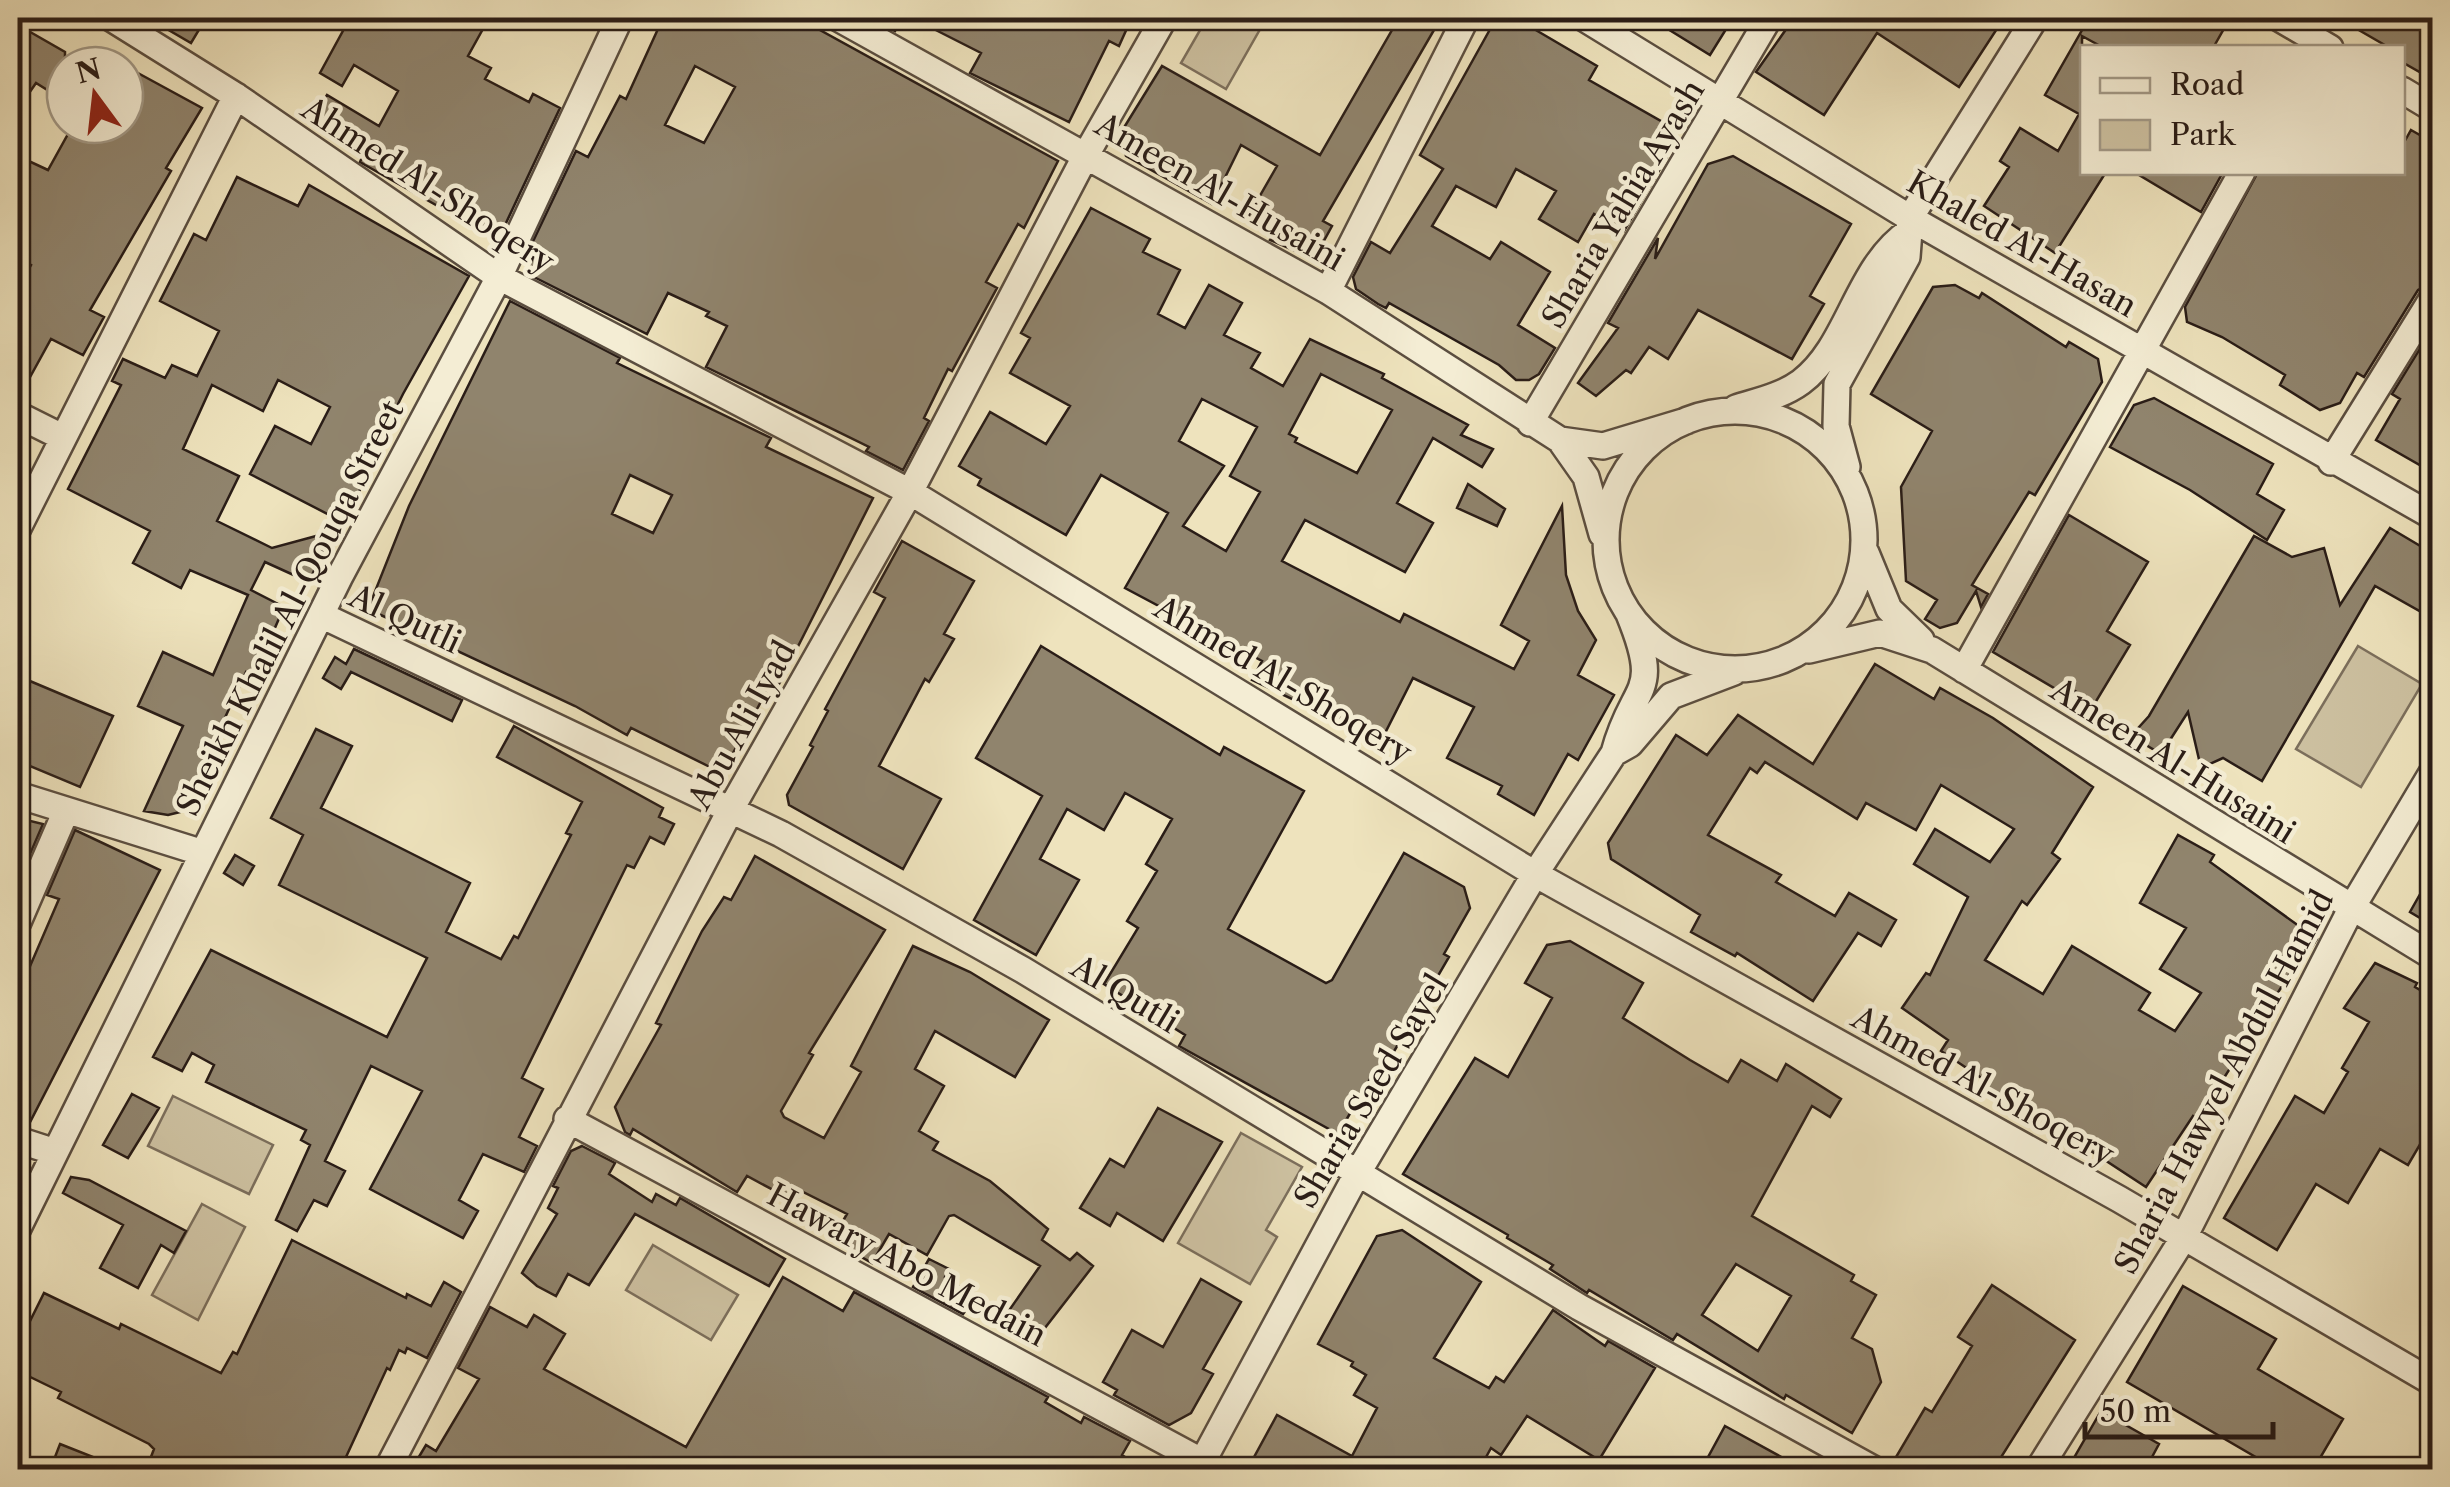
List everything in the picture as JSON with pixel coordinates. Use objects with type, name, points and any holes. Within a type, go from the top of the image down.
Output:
[{"type":"street","name":"Ahmed Al-Shoqery","points":[[111,18],[236,96],[499,277],[910,492],[1536,874],[2184,1237],[2432,1382]]},
{"type":"street","name":"Sheikh Khalil Al-Qouqa Street","points":[[18,1228],[200,852],[499,277],[620,18]]},
{"type":"street","name":"Ameen Al-Husaini","points":[[838,18],[1088,153],[1328,290],[1560,440],[1603,446],[1686,421]]},
{"type":"street","name":"Abu Ali Iyad","points":[[388,1470],[732,807],[910,492],[1088,153],[1164,18]]},
{"type":"street","points":[[1328,290],[1466,18]]},
{"type":"street","name":"Khaled Al-Hasan","points":[[1584,18],[1724,100],[1910,224],[2432,516]]},
{"type":"street","name":"Sharia Yahia Ayash","points":[[1530,423],[1769,18]]},
{"type":"street","points":[[1910,224],[1907,257],[1835,391],[1836,426],[1864,541],[1859,576],[1842,612],[1818,638],[1791,656],[1744,669],[1711,667],[1677,656],[1645,633],[1629,614],[1606,558],[1608,515],[1619,480],[1644,448],[1686,421],[1780,394],[1803,381],[1887,247],[1910,224],[2034,18]]},
{"type":"street","points":[[2279,18],[2323,38]]},
{"type":"street","points":[[2405,92],[2432,108]]},
{"type":"street","points":[[18,528],[60,436],[236,96]]},
{"type":"street","points":[[1964,670],[2240,175]]},
{"type":"street","points":[[2331,462],[2432,299]]},
{"type":"street","points":[[1717,413],[1750,412],[1799,428],[1832,455],[1854,492]]},
{"type":"street","points":[[18,415],[60,436]]},
{"type":"street","name":"Ameen Al-Husaini","points":[[1560,440],[1592,491],[1606,558]]},
{"type":"street","name":"Ameen Al-Husaini","points":[[1864,541],[1876,585],[1889,609],[1932,650],[2432,956]]},
{"type":"street","name":"Sharia Saed Sayel","points":[[1206,1467],[1356,1174],[1536,874],[1614,753],[1619,732],[1647,681],[1640,643],[1629,614]]},
{"type":"street","name":"Al Qutli","points":[[320,615],[732,807],[1022,970],[1579,1307],[1875,1470]]},
{"type":"street","name":"Ameen Al-Husaini","points":[[1791,656],[1880,633],[1932,650]]},
{"type":"street","name":"Sharia Saed Sayel","points":[[1614,753],[1630,744],[1671,696],[1744,669]]},
{"type":"street","name":"Sharia Hawyel Abdul Hamid","points":[[2038,1470],[2184,1237],[2352,909],[2432,774]]},
{"type":"street","points":[[18,794],[200,852]]},
{"type":"street","points":[[18,922],[66,811]]},
{"type":"street","name":"Hawary Abo Medain","points":[[567,1119],[1206,1467]]},
{"type":"street","points":[[18,1140],[55,1152]]},
{"type":"green space","points":[[1207,18],[1251,18],[1263,24],[1226,89],[1181,63]]},
{"type":"green space","points":[[2358,646],[2422,684],[2361,787],[2296,749]]},
{"type":"green space","points":[[173,1096],[273,1145],[249,1194],[148,1146]]},
{"type":"green space","points":[[1241,1133],[1302,1167],[1266,1230],[1277,1237],[1250,1284],[1178,1243]]},
{"type":"green space","points":[[202,1204],[245,1227],[198,1320],[152,1295]]},
{"type":"green space","points":[[653,1245],[738,1295],[711,1340],[626,1290]]},
{"type":"building","points":[[148,18],[206,18],[191,43]]},
{"type":"building","points":[[350,18],[489,18],[468,56],[491,68],[485,79],[529,102],[533,94],[560,108],[498,240],[360,162],[364,153],[311,121],[327,95],[379,126],[398,91],[354,65],[342,86],[320,73]]},
{"type":"building","points":[[663,18],[743,18],[763,28],[769,18],[798,18],[1058,161],[1024,228],[1018,224],[986,282],[997,288],[952,371],[948,369],[924,418],[929,421],[903,470],[866,451],[869,447],[706,367],[727,326],[706,316],[709,312],[668,293],[647,334],[526,273],[533,257],[527,254],[576,151],[588,157],[620,96],[626,99]],"holes":[[[695,66],[735,87],[704,143],[665,125]]]},
{"type":"building","points":[[870,18],[902,18],[895,31]]},
{"type":"building","points":[[912,18],[1111,18],[1128,26],[1119,46],[1109,41],[1069,122],[970,73],[981,53]]},
{"type":"building","points":[[1399,18],[1441,18],[1323,221],[1332,226],[1314,259],[1270,240],[1273,235],[1246,220],[1277,166],[1241,145],[1212,204],[1126,156],[1120,134],[1162,66],[1320,155]]},
{"type":"building","points":[[1650,18],[1733,18],[1710,55]]},
{"type":"building","points":[[1794,18],[2004,18],[1959,87],[1877,33],[1824,115],[1756,72]]},
{"type":"building","points":[[2089,18],[2230,18],[2215,45],[2098,45],[2082,36],[2080,175],[2104,175],[2055,253],[1984,206],[2009,167],[2000,161],[2020,128],[2058,151],[2079,114],[2045,95]]},
{"type":"building","points":[[2338,18],[2432,18],[2432,79],[2405,64],[2405,45],[2385,45]]},
{"type":"building","points":[[1506,20],[1522,22],[1597,66],[1589,80],[1666,124],[1675,143],[1624,231],[1594,214],[1578,242],[1539,219],[1556,191],[1516,169],[1496,207],[1456,186],[1432,226],[1490,259],[1501,242],[1550,272],[1518,325],[1555,348],[1539,374],[1529,380],[1516,380],[1499,365],[1389,303],[1386,308],[1378,304],[1356,289],[1353,277],[1371,242],[1390,253],[1443,169],[1420,155],[1493,24]]},
{"type":"building","points":[[18,25],[53,45],[45,45],[45,89],[36,83],[18,109]]},
{"type":"building","points":[[145,77],[202,108],[166,168],[171,171],[90,310],[104,317],[83,355],[51,339],[18,399],[18,290],[31,265],[18,258],[18,156],[48,170],[62,145],[145,145]]},
{"type":"building","points":[[2411,130],[2432,142],[2432,283],[2418,290],[2364,377],[2357,373],[2340,403],[2320,410],[2280,385],[2285,375],[2222,337],[2187,322],[2185,307],[2256,175],[2405,175],[2405,141]]},
{"type":"building","points":[[1733,156],[1851,224],[1810,296],[1824,304],[1792,359],[1698,310],[1668,359],[1649,347],[1631,373],[1626,370],[1596,396],[1578,383],[1618,328],[1608,323],[1658,238],[1655,259],[1708,164]]},
{"type":"building","points":[[2139,175],[2221,175],[2201,212]]},
{"type":"building","points":[[237,177],[298,206],[309,185],[469,276],[403,394],[381,438],[386,440],[343,522],[250,474],[275,426],[311,444],[330,407],[278,380],[263,411],[212,385],[183,449],[239,476],[217,521],[272,548],[331,532],[309,582],[265,562],[251,590],[284,607],[254,676],[246,672],[206,759],[214,762],[195,800],[184,811],[168,815],[144,811],[183,726],[138,706],[163,652],[213,675],[248,595],[190,570],[181,588],[133,563],[150,531],[68,489],[121,385],[112,381],[123,359],[165,378],[172,365],[197,376],[219,331],[160,301],[194,234],[206,240]]},
{"type":"building","points":[[1091,208],[1150,239],[1143,252],[1180,270],[1158,314],[1185,328],[1209,285],[1242,303],[1224,335],[1260,353],[1251,368],[1283,386],[1310,339],[1384,374],[1382,378],[1468,425],[1461,435],[1493,449],[1482,467],[1433,438],[1397,503],[1433,523],[1405,572],[1305,520],[1282,561],[1400,622],[1404,614],[1514,669],[1529,641],[1501,625],[1562,506],[1566,575],[1578,611],[1596,640],[1578,675],[1614,695],[1578,760],[1568,754],[1534,815],[1498,794],[1502,786],[1447,758],[1474,707],[1413,678],[1381,741],[1252,680],[1262,661],[1125,588],[1168,513],[1101,475],[1066,535],[978,485],[981,479],[959,466],[990,412],[1046,444],[1070,406],[1010,373],[1030,338],[1021,333]],"holes":[[[1321,374],[1392,410],[1357,473],[1295,442],[1297,438],[1289,434]],[[1202,399],[1257,427],[1230,476],[1260,492],[1226,551],[1183,526],[1224,466],[1179,441]]]},
{"type":"building","points":[[1955,285],[1979,298],[1982,293],[2066,347],[2069,342],[2098,359],[2102,382],[2035,495],[2029,492],[1972,585],[1988,594],[1981,607],[1976,591],[1957,623],[1940,628],[1925,619],[1937,600],[1906,581],[1901,487],[1932,431],[1871,394],[1933,287]]},
{"type":"building","points":[[510,301],[620,358],[617,363],[771,438],[766,447],[873,498],[776,690],[769,687],[727,764],[710,767],[631,728],[627,735],[575,706],[368,609],[409,506]],"holes":[[[630,475],[672,495],[653,533],[612,514]]]},
{"type":"building","points":[[2432,329],[2432,472],[2376,440],[2400,399],[2392,394]]},
{"type":"building","points":[[2154,398],[2273,464],[2257,494],[2284,510],[2267,540],[2190,490],[2110,447],[2134,405]]},
{"type":"building","points":[[1468,484],[1505,509],[1497,526],[1457,508]]},
{"type":"building","points":[[2069,515],[2148,562],[2107,631],[2130,645],[2095,703],[2075,691],[2071,698],[1993,652]]},
{"type":"building","points":[[2390,528],[2432,553],[2432,618],[2375,586],[2262,781],[2223,758],[2201,768],[2188,712],[2161,754],[2131,736],[2149,716],[2254,536],[2292,557],[2324,548],[2340,605]]},
{"type":"building","points":[[902,541],[974,581],[944,634],[954,639],[929,682],[925,679],[879,766],[941,799],[903,869],[789,805],[787,795],[813,747],[810,745],[828,711],[825,709],[885,598],[874,592]]},
{"type":"building","points":[[1041,646],[1220,755],[1224,747],[1304,791],[1228,929],[1326,983],[1332,980],[1404,853],[1464,887],[1470,908],[1444,954],[1449,957],[1382,1072],[1376,1069],[1338,1134],[1179,1046],[1185,1035],[1104,984],[1138,928],[1127,921],[1157,871],[1146,864],[1172,819],[1125,793],[1104,830],[1067,809],[1040,859],[1079,880],[1036,955],[974,920],[1042,796],[976,758]]},
{"type":"building","points":[[354,649],[462,700],[452,721],[351,672],[341,689],[323,678],[335,657],[346,664]]},
{"type":"building","points":[[1875,664],[1934,699],[1940,688],[1993,718],[2093,787],[2052,853],[2060,859],[2027,905],[2022,901],[1985,960],[2043,994],[2072,946],[2150,993],[2139,1010],[2175,1031],[2201,993],[2160,969],[2186,928],[2140,903],[2178,835],[2214,855],[2210,862],[2317,939],[2292,977],[2289,975],[2198,1119],[2193,1116],[2146,1187],[2082,1145],[2085,1140],[1986,1088],[1989,1083],[1941,1051],[1948,1040],[1902,1008],[1926,973],[1930,975],[1968,897],[1914,864],[1935,829],[1990,862],[2014,829],[1941,785],[1916,830],[1866,803],[1857,819],[1765,762],[1757,773],[1750,768],[1708,835],[1781,875],[1776,882],[1835,916],[1849,893],[1896,920],[1881,946],[1858,933],[1813,1001],[1737,953],[1735,956],[1691,932],[1700,915],[1611,859],[1608,843],[1676,735],[1707,755],[1738,715],[1813,764]]},
{"type":"building","points":[[18,676],[113,716],[80,787],[18,761]]},
{"type":"building","points":[[514,726],[663,808],[659,817],[674,824],[664,844],[650,837],[634,868],[627,865],[522,1078],[543,1089],[519,1137],[537,1146],[524,1172],[483,1154],[459,1200],[478,1211],[463,1238],[370,1189],[422,1091],[371,1066],[325,1161],[345,1171],[327,1206],[314,1200],[297,1231],[276,1220],[310,1145],[301,1140],[306,1130],[206,1082],[214,1065],[192,1053],[182,1071],[153,1057],[211,950],[387,1037],[427,958],[279,885],[303,835],[271,818],[316,729],[352,746],[321,808],[470,883],[446,932],[501,959],[514,936],[518,938],[571,835],[566,833],[582,802],[497,757]]},
{"type":"building","points":[[18,818],[43,824],[18,882]]},
{"type":"building","points":[[75,830],[160,870],[28,1126],[18,1124],[18,1066],[28,1045],[18,1040],[18,994],[59,899],[47,895]]},
{"type":"building","points":[[235,855],[254,866],[243,885],[224,873]]},
{"type":"building","points":[[755,856],[885,930],[809,1053],[813,1055],[781,1111],[784,1117],[824,1138],[861,1072],[851,1066],[913,946],[970,972],[1049,1020],[1015,1077],[935,1031],[915,1069],[944,1086],[919,1131],[938,1142],[933,1150],[990,1181],[1048,1229],[1042,1240],[1070,1260],[1077,1253],[1093,1266],[1034,1342],[1001,1322],[1040,1266],[954,1215],[949,1216],[927,1255],[889,1234],[872,1263],[844,1247],[853,1233],[840,1226],[847,1214],[799,1190],[794,1201],[747,1176],[737,1192],[633,1129],[630,1135],[625,1132],[615,1107],[661,1025],[656,1023],[702,931],[724,897],[731,900]]},
{"type":"building","points":[[2432,873],[2432,925],[2410,912]]},
{"type":"building","points":[[1570,941],[1643,983],[1623,1018],[1728,1082],[1741,1060],[1777,1081],[1786,1064],[1841,1099],[1830,1117],[1812,1106],[1752,1216],[1854,1275],[1851,1281],[1876,1295],[1852,1338],[1872,1349],[1881,1382],[1852,1433],[1786,1395],[1784,1399],[1677,1334],[1673,1340],[1589,1290],[1587,1293],[1550,1269],[1553,1265],[1507,1238],[1508,1235],[1403,1174],[1475,1058],[1508,1077],[1552,998],[1525,983],[1547,945]],"holes":[[[1736,1264],[1791,1296],[1758,1351],[1702,1315]]]},
{"type":"building","points":[[2375,963],[2417,983],[2415,987],[2432,997],[2432,1147],[2422,1141],[2408,1165],[2380,1149],[2348,1203],[2316,1184],[2277,1250],[2224,1218],[2295,1096],[2324,1113],[2348,1072],[2342,1068],[2369,1022],[2344,1008]]},
{"type":"building","points":[[132,1094],[159,1108],[128,1158],[103,1145]]},
{"type":"building","points":[[1158,1108],[1222,1142],[1163,1241],[1117,1213],[1110,1226],[1080,1208],[1110,1159],[1124,1167]]},
{"type":"building","points":[[582,1146],[615,1163],[609,1174],[652,1202],[656,1194],[676,1205],[680,1198],[785,1259],[769,1286],[635,1214],[589,1285],[568,1274],[556,1296],[537,1286],[522,1273],[557,1214],[548,1208],[558,1188],[553,1186],[571,1151]]},
{"type":"building","points":[[71,1177],[89,1180],[186,1231],[174,1253],[161,1245],[138,1288],[100,1268],[123,1225],[63,1193]]},
{"type":"building","points":[[1402,1230],[1481,1282],[1434,1358],[1489,1388],[1496,1377],[1504,1382],[1553,1310],[1605,1346],[1608,1341],[1655,1368],[1599,1460],[1527,1416],[1501,1455],[1491,1448],[1479,1470],[1247,1470],[1277,1415],[1352,1456],[1377,1408],[1354,1395],[1366,1375],[1351,1366],[1353,1362],[1318,1344],[1377,1236]]},
{"type":"building","points":[[292,1240],[406,1298],[407,1294],[431,1306],[444,1282],[461,1292],[427,1358],[407,1348],[405,1353],[399,1350],[340,1470],[146,1470],[154,1449],[149,1444],[58,1398],[61,1392],[18,1371],[18,1325],[26,1329],[44,1293],[119,1329],[121,1324],[221,1373],[233,1352],[237,1354]]},
{"type":"building","points":[[929,1259],[949,1269],[945,1277],[975,1297],[963,1314],[913,1287]]},
{"type":"building","points":[[783,1277],[843,1311],[854,1292],[1048,1397],[1045,1402],[1081,1423],[1084,1417],[1130,1441],[1122,1455],[1145,1470],[411,1470],[426,1445],[436,1451],[479,1379],[458,1368],[490,1307],[527,1327],[534,1315],[565,1334],[544,1369],[686,1447]]},
{"type":"building","points":[[1201,1279],[1241,1302],[1203,1369],[1213,1374],[1191,1413],[1169,1425],[1114,1395],[1117,1390],[1103,1382],[1132,1330],[1163,1347]]},
{"type":"building","points":[[1992,1285],[2075,1340],[1993,1470],[1918,1470],[1896,1457],[1925,1408],[1932,1412],[1972,1346],[1958,1337]]},
{"type":"building","points":[[2183,1286],[2276,1339],[2258,1369],[2343,1419],[2313,1470],[2278,1470],[2127,1382]]},
{"type":"building","points":[[2101,1411],[2159,1444],[2145,1470],[2067,1470]]},
{"type":"building","points":[[1725,1426],[1805,1470],[1701,1470]]},
{"type":"building","points":[[60,1444],[121,1468],[121,1470],[50,1470]]}]
